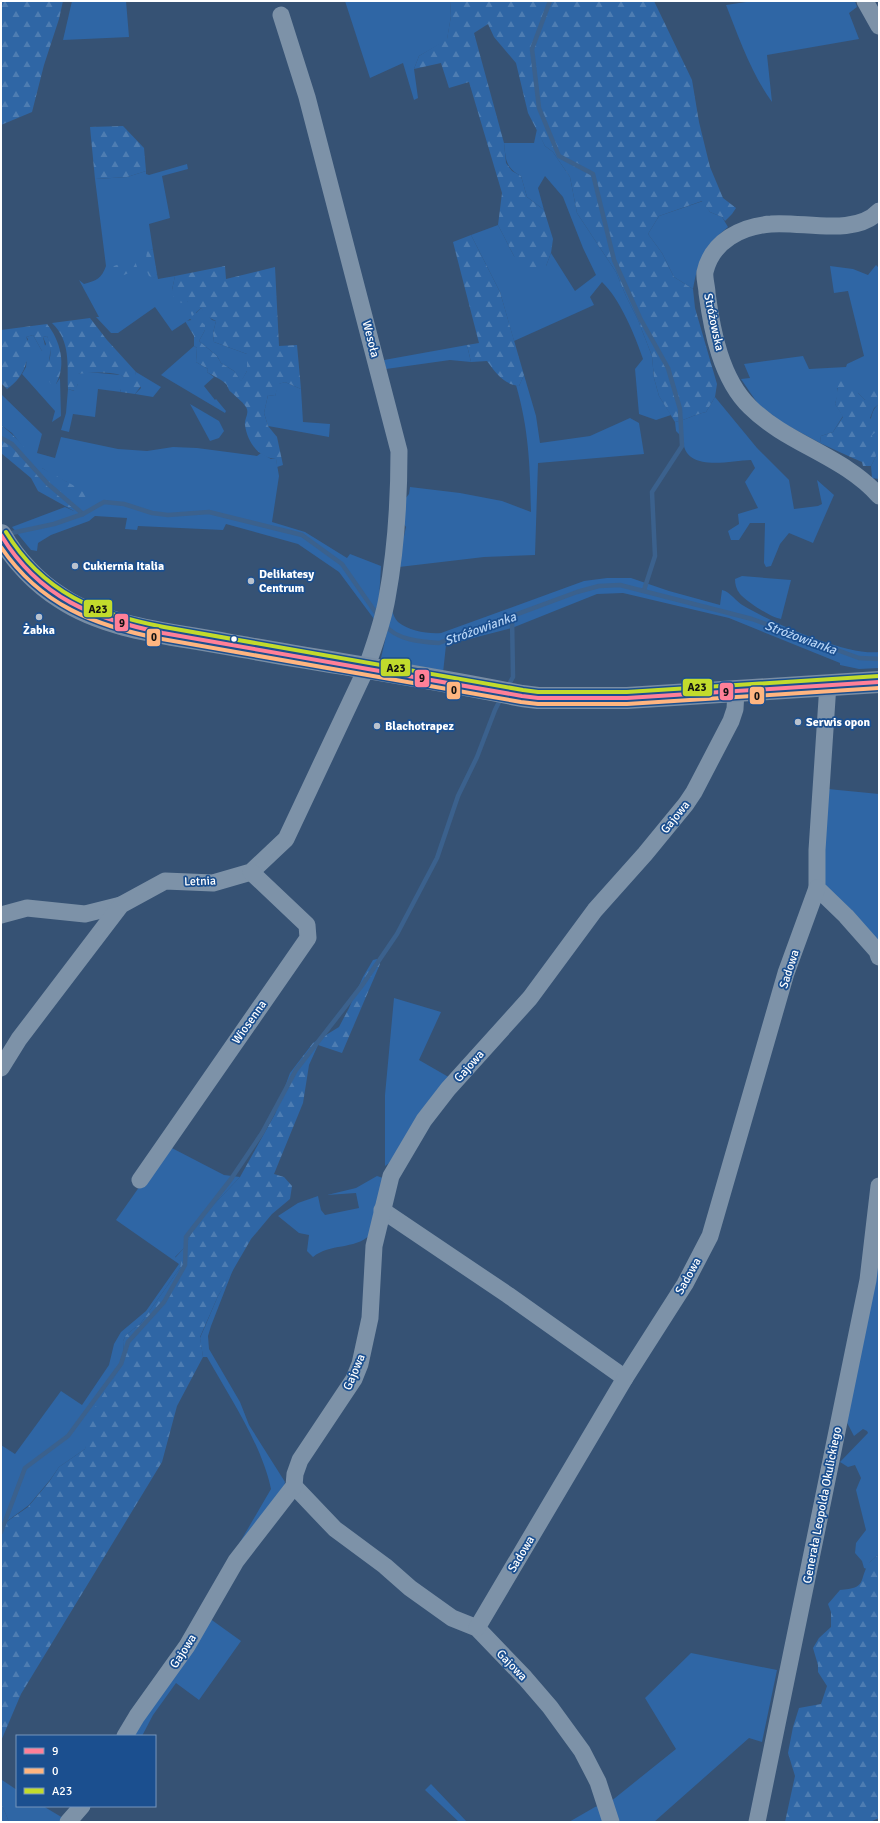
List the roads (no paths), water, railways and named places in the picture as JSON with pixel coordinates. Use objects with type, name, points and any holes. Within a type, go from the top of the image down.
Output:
[{"type":"main road","points":[[3,542],[27,570],[61,598],[97,616],[143,628],[366,669],[538,698],[627,698],[828,684],[879,682]]},
{"type":"street","points":[[865,1],[879,26]]},
{"type":"street","name":"Wesoła","points":[[281,14],[307,97],[399,451],[398,508],[387,598],[376,640],[366,669]]},
{"type":"street","name":"Stróżowska","points":[[879,211],[874,217],[860,223],[830,226],[771,224],[745,229],[733,234],[719,246],[710,259],[705,273],[712,322],[721,357],[734,384],[749,407],[774,428],[837,462],[869,484],[879,496]]},
{"type":"street","name":"Letnia","points":[[1,1068],[19,1039],[121,905],[165,881],[213,883],[251,872],[286,839],[366,669]]},
{"type":"street","points":[[828,684],[817,850],[817,888],[846,916],[877,951],[879,957]]},
{"type":"street","name":"Gajowa","points":[[126,1735],[137,1716],[187,1646],[236,1561],[294,1486],[295,1474],[300,1460],[348,1390],[360,1364],[370,1318],[374,1246],[391,1176],[424,1120],[448,1089],[530,998],[595,910],[645,854],[694,792],[731,721],[735,709],[736,691]]},
{"type":"street","name":"Wiosenna","points":[[140,1180],[308,938],[307,925],[251,872]]},
{"type":"street","name":"Sadowa","points":[[477,1628],[625,1378],[685,1284],[710,1236],[786,973],[817,888]]},
{"type":"street","points":[[1,915],[27,908],[85,914],[121,905]]},
{"type":"street","name":"Generała Leopolda Okulickiego","points":[[757,1822],[868,1280],[879,1186]]},
{"type":"street","points":[[382,1210],[508,1295],[625,1378]]},
{"type":"street","name":"Gajowa","points":[[294,1486],[335,1529],[384,1566],[410,1588],[452,1618],[477,1628],[525,1678],[568,1730],[582,1751],[598,1782],[611,1822]]},
{"type":"street","points":[[68,1822],[81,1807]]},
{"type":"waterway","points":[[550,1],[532,49],[539,108],[559,156],[593,174],[614,260],[640,318],[668,368],[680,409],[682,446],[652,492],[655,556],[644,590]]},
{"type":"waterway","points":[[1,438],[12,444],[48,484],[83,514]]},
{"type":"waterway","name":"Stróżowianka","points":[[7,534],[54,524],[83,514],[104,502],[124,504],[152,513],[168,515],[209,512],[302,535],[342,564],[378,616]]},
{"type":"waterway","name":"Stróżowianka","points":[[385,625],[390,630],[402,637],[417,641],[439,643],[577,592],[599,586],[620,585],[752,619],[859,658],[879,659]]},
{"type":"waterway","points":[[507,688],[513,677],[512,616]]},
{"type":"waterway","points":[[1,1532],[25,1468],[68,1436],[121,1364],[128,1342],[164,1302],[185,1265],[186,1237],[231,1179],[262,1133],[296,1070],[363,984],[397,934],[437,858],[458,796],[477,757],[501,698]]},
{"type":"place","name":"Cukiernia Italia","points":[[75,566]]},
{"type":"place","name":"Delikatesy Centrum","points":[[251,581]]},
{"type":"place","name":"Żabka","points":[[39,617]]},
{"type":"place","name":"Serwis opon","points":[[798,722]]},
{"type":"place","name":"Blachotrapez","points":[[377,726]]}]
